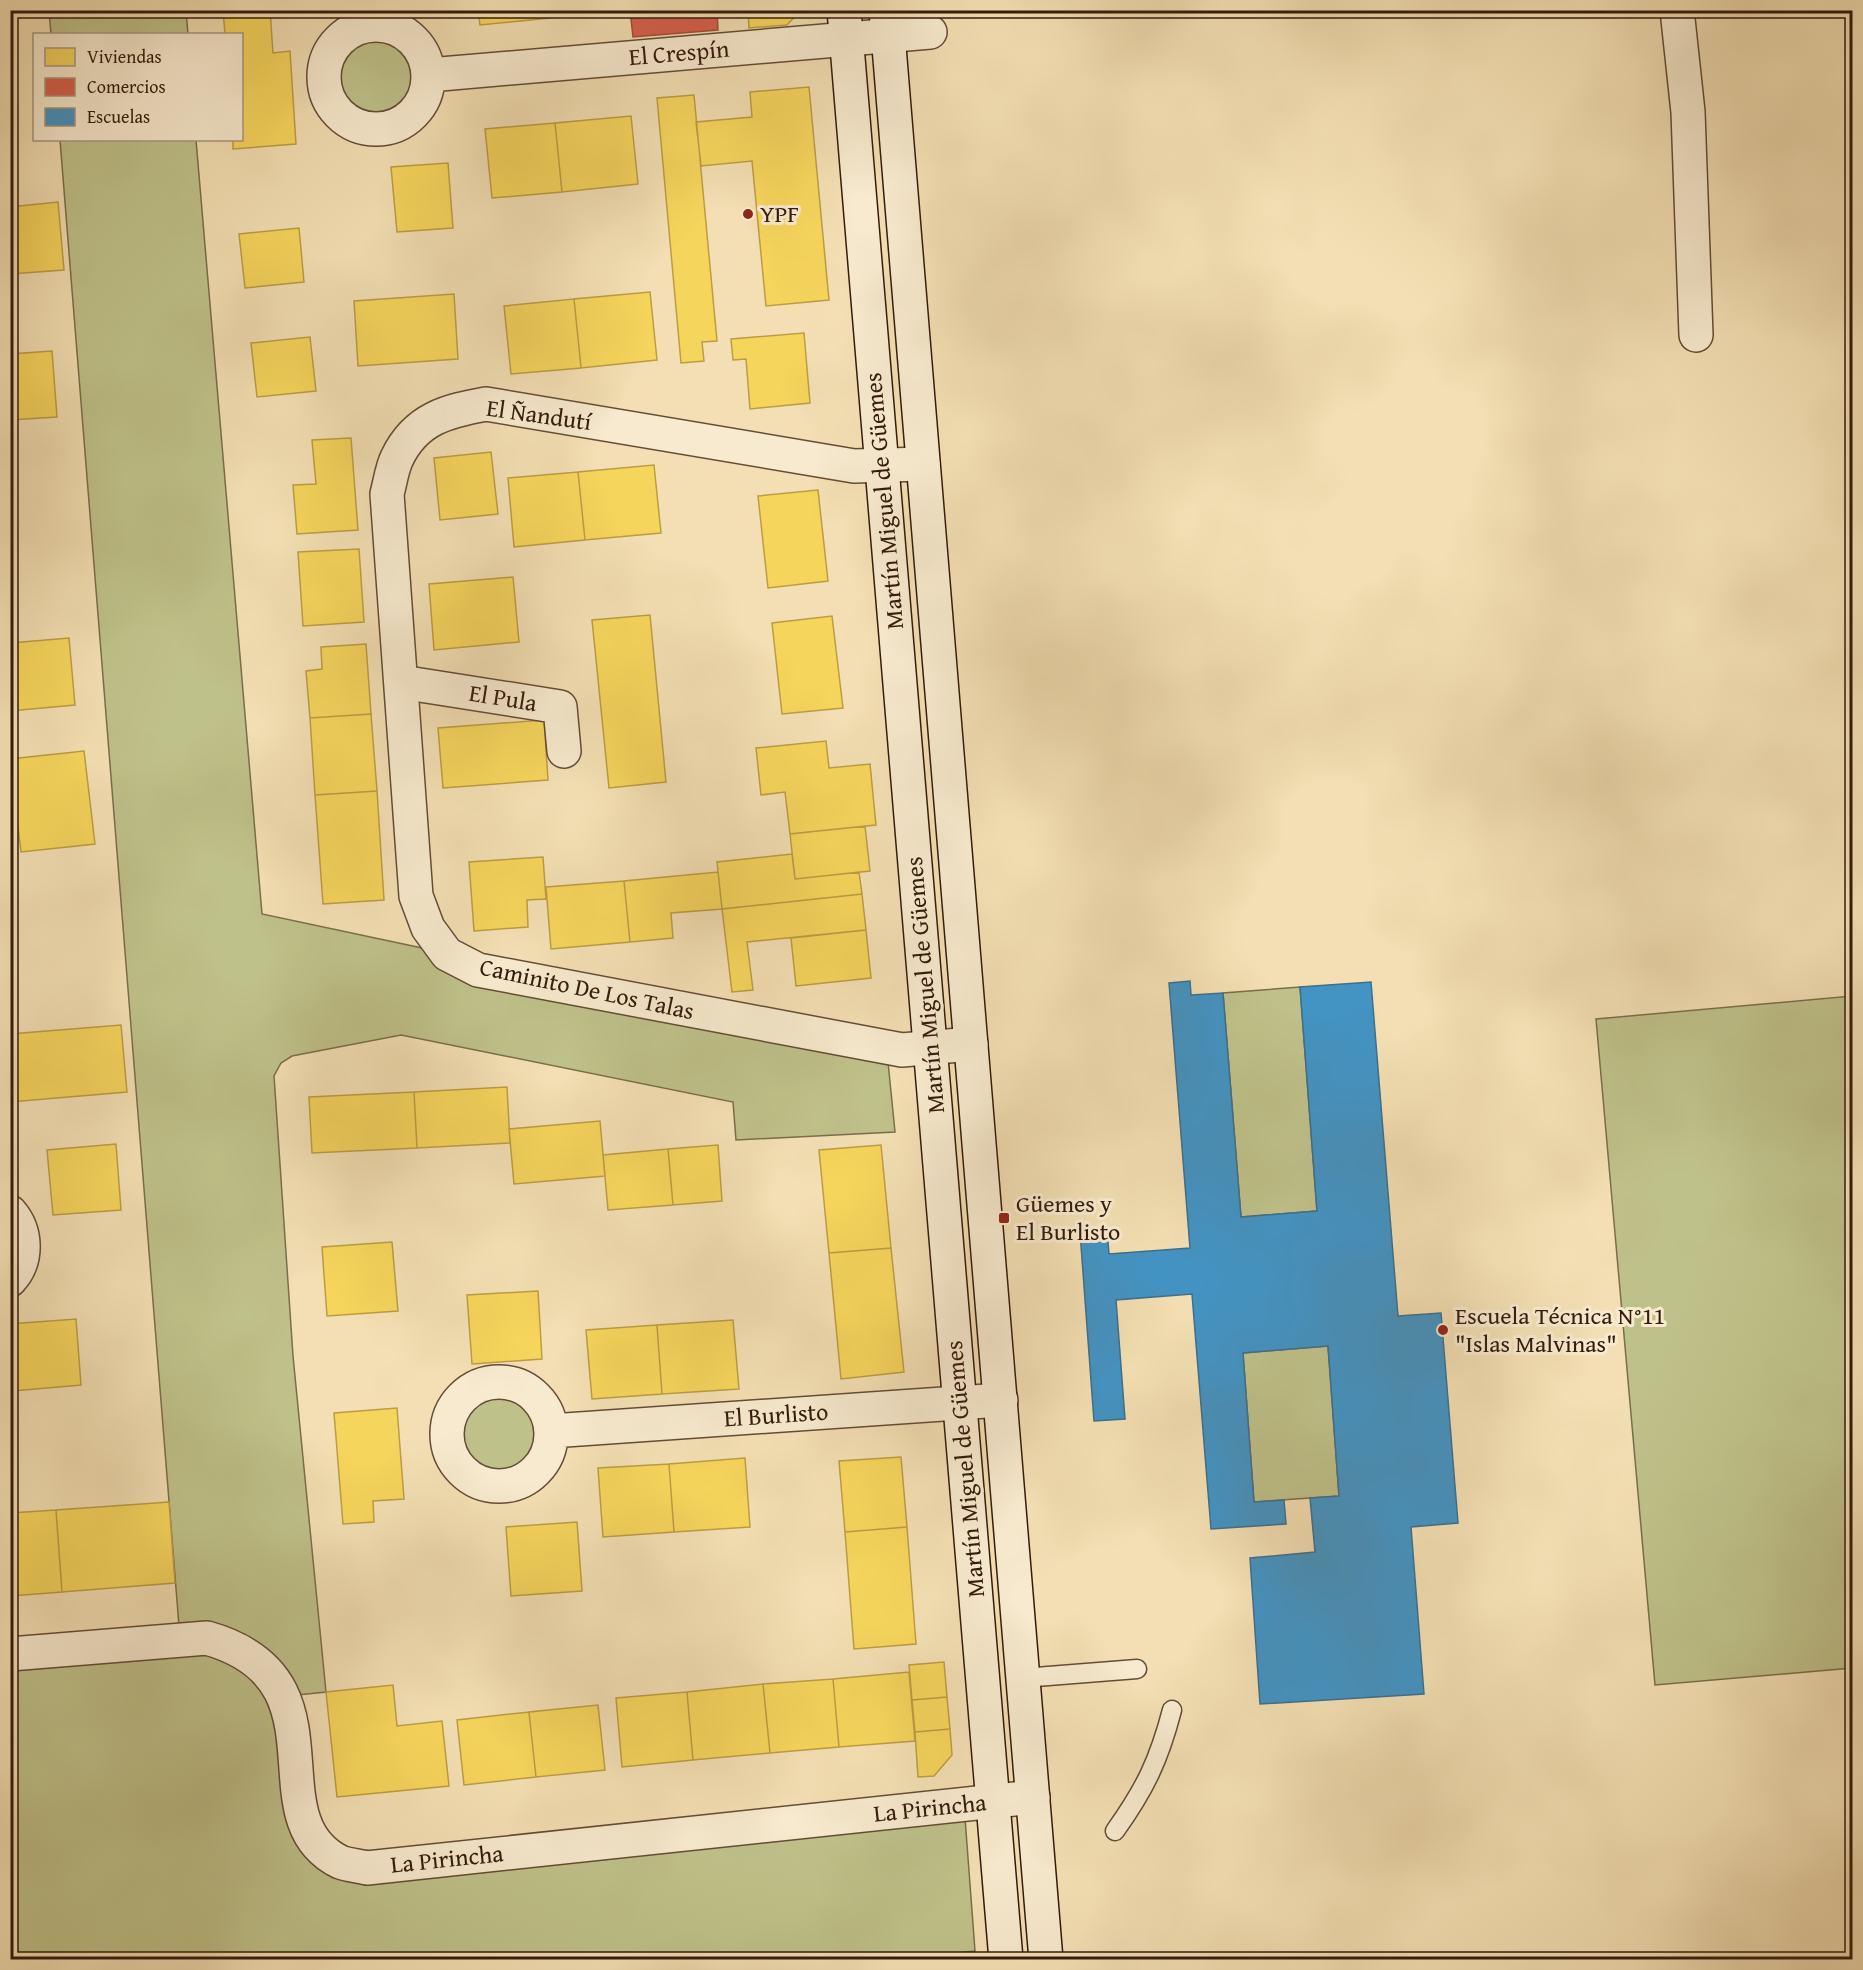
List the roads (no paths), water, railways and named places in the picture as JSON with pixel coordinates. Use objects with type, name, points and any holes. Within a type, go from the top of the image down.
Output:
[{"type":"street","points":[[1677,10],[1689,112],[1696,335]]},
{"type":"street","name":"El Crespín","points":[[429,75],[845,25],[887,23],[930,32]]},
{"type":"street","name":"Martín Miguel de Güemes","points":[[887,23],[1033,1797],[1040,1959]]},
{"type":"street","name":"Martín Miguel de Güemes","points":[[845,25],[1006,1959]]},
{"type":"street","name":"El Ñandutí","points":[[401,682],[387,494],[397,458],[419,428],[448,411],[486,404],[854,466],[923,464]]},
{"type":"street","name":"Caminito De Los Talas","points":[[401,682],[416,896],[428,928],[447,954],[478,970],[902,1050],[971,1044]]},
{"type":"street","name":"El Pula","points":[[401,682],[560,707],[564,751]]},
{"type":"street","points":[[10,1212],[20,1228],[24,1243],[22,1260],[10,1280]]},
{"type":"street","name":"El Burlisto","points":[[551,1431],[1000,1400]]},
{"type":"street","name":"La Pirincha","points":[[10,1654],[207,1638],[231,1645],[253,1657],[272,1674],[284,1696],[290,1716],[303,1823],[319,1846],[333,1857],[341,1862],[367,1868],[1033,1797]]},
{"type":"lane","points":[[1023,1678],[1137,1669]]},
{"type":"lane","points":[[1115,1831],[1143,1792],[1162,1750],[1172,1710]]},
{"type":"place","name":"YPF","points":[[748,214]]},
{"type":"place","name":"Güemes y El Burlisto","points":[[1004,1218]]},
{"type":"place","name":"Escuela Técnica N°11 \"Islas Malvinas\"","points":[[1443,1330]]}]
